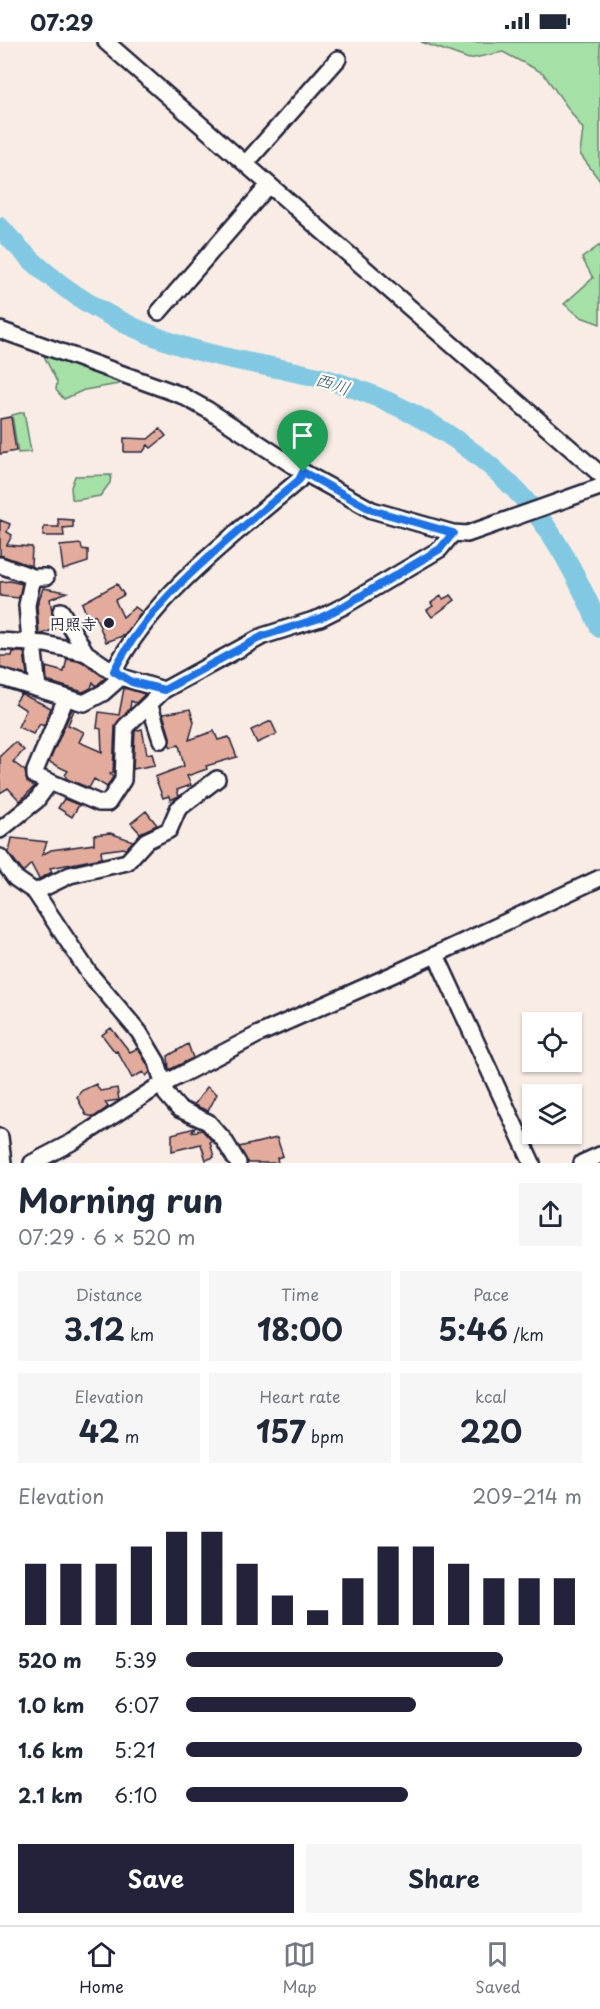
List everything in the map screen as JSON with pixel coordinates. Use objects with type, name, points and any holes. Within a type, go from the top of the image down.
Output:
[{"type":"street","points":[[106,42],[600,474]]},
{"type":"street","points":[[246,163],[338,59]]},
{"type":"street","points":[[159,312],[269,185]]},
{"type":"street","points":[[0,330],[181,395],[303,472],[372,510],[453,533],[467,534],[600,488]]},
{"type":"street","points":[[0,677],[84,703],[103,693],[117,674],[122,655],[164,599],[299,480],[303,472]]},
{"type":"street","points":[[66,698],[35,771],[35,776],[99,803],[108,803],[123,780],[125,727],[150,706],[164,690],[263,636],[320,618],[344,606],[440,549],[453,533]]},
{"type":"street","points":[[0,565],[39,577],[27,605],[38,688]]},
{"type":"street","points":[[61,611],[86,653]]},
{"type":"street","points":[[0,641],[31,643],[86,653],[117,674],[164,690]]},
{"type":"street","points":[[150,706],[161,740]]},
{"type":"street","points":[[35,891],[70,875],[127,862],[146,842],[169,830],[178,809],[218,778]]},
{"type":"street","points":[[0,830],[36,801],[50,782]]},
{"type":"street","points":[[0,857],[15,878],[35,891],[89,973],[139,1032],[158,1062],[162,1084],[179,1109],[208,1122],[224,1140],[238,1163]]},
{"type":"street","points":[[32,1163],[74,1141],[162,1084],[267,1029],[436,955],[600,878]]},
{"type":"street","points":[[436,955],[532,1163]]},
{"type":"street","points":[[0,1137],[3,1163]]},
{"type":"street","points":[[582,1163],[600,1155]]},
{"type":"green space","points":[[421,42],[600,42],[600,181],[580,154],[583,129],[543,73],[503,52],[469,59]]},
{"type":"green space","points":[[600,245],[600,324],[581,317],[564,304],[593,278],[582,258]]},
{"type":"green space","points":[[41,350],[121,379],[119,384],[84,390],[64,399],[56,390],[57,382]]},
{"type":"green space","points":[[24,412],[31,452],[18,453],[12,415]]},
{"type":"green space","points":[[111,475],[110,483],[100,496],[72,499],[71,487],[75,476]]},
{"type":"building","points":[[11,417],[16,451],[0,454],[0,419]]},
{"type":"building","points":[[160,429],[166,436],[151,448],[148,445],[143,452],[124,452],[124,438],[148,439]]},
{"type":"building","points":[[58,519],[73,520],[73,527],[63,528],[64,536],[43,536],[44,527],[59,527]]},
{"type":"building","points":[[0,520],[10,524],[7,532],[12,535],[7,545],[32,547],[31,566],[0,555]]},
{"type":"building","points":[[81,544],[82,549],[88,550],[88,562],[63,570],[60,546]]},
{"type":"building","points":[[10,581],[22,584],[19,598],[0,596],[0,582]]},
{"type":"building","points":[[117,584],[124,595],[115,600],[123,617],[135,607],[142,612],[125,635],[106,642],[95,615],[88,619],[82,603]]},
{"type":"building","points":[[43,588],[67,592],[50,599],[57,628],[39,634],[37,606]]},
{"type":"building","points":[[451,595],[455,600],[432,617],[427,610],[433,606],[431,603],[441,596],[443,599]]},
{"type":"building","points":[[13,652],[24,652],[27,675],[0,668],[0,656],[12,656]]},
{"type":"building","points":[[67,659],[82,662],[105,678],[96,686],[93,682],[91,688],[83,692],[47,681],[46,667],[64,672]]},
{"type":"building","points":[[124,688],[145,694],[136,703],[131,701],[130,708],[115,726],[113,773],[110,774],[113,777],[107,787],[94,779],[89,788],[67,779],[65,775],[68,771],[49,762],[72,709],[74,710],[68,725],[84,732],[79,742],[102,752],[101,729],[97,728],[99,712],[119,715]]},
{"type":"building","points":[[21,694],[51,708],[44,726],[40,724],[33,734],[18,727],[26,710],[15,703]]},
{"type":"building","points":[[190,709],[194,722],[189,740],[214,731],[218,740],[229,737],[237,757],[206,766],[207,769],[187,776],[191,785],[177,790],[179,796],[170,800],[169,796],[163,798],[155,777],[184,766],[179,745],[171,747],[169,744],[170,737],[163,714]]},
{"type":"building","points":[[271,721],[277,734],[257,743],[251,730]]},
{"type":"building","points":[[142,729],[147,754],[152,753],[155,765],[133,769],[135,731]]},
{"type":"building","points":[[15,742],[24,750],[13,762],[25,771],[27,782],[35,786],[20,801],[8,788],[0,793],[0,756]]},
{"type":"building","points":[[64,799],[79,805],[72,817],[58,808]]},
{"type":"building","points":[[146,811],[157,825],[140,833],[131,823]]},
{"type":"building","points":[[110,833],[133,841],[125,850],[124,848],[101,851],[102,858],[50,868],[52,872],[39,879],[31,864],[23,872],[9,853],[12,838],[47,842],[42,855],[51,850],[94,844],[94,835]]},
{"type":"building","points":[[111,1028],[130,1052],[138,1048],[150,1072],[146,1076],[143,1072],[132,1078],[117,1051],[115,1052],[102,1035]]},
{"type":"building","points":[[188,1044],[193,1058],[169,1070],[168,1056]]},
{"type":"building","points":[[96,1084],[100,1091],[117,1088],[119,1100],[105,1102],[108,1107],[94,1117],[86,1115],[77,1097],[81,1091]]},
{"type":"building","points":[[207,1087],[217,1094],[208,1111],[194,1105]]},
{"type":"building","points":[[195,1128],[192,1132],[202,1130],[212,1141],[210,1142],[214,1157],[206,1160],[201,1144],[172,1151],[172,1134]]},
{"type":"building","points":[[277,1138],[283,1156],[277,1158],[278,1163],[248,1163],[239,1147]]},
{"type":"waterway","name":"西川","points":[[0,227],[38,266],[59,283],[128,325],[197,351],[307,374],[356,389],[386,401],[443,431],[495,470],[539,517],[565,557],[600,628]]},
{"type":"place","name":"円照寺","points":[[109,623]]},
{"type":"route","points":[[303,472],[372,510],[453,533],[440,549],[344,606],[320,618],[263,636],[164,690],[142,686],[121,677],[114,671],[122,655],[164,599],[299,480],[303,472]]}]
